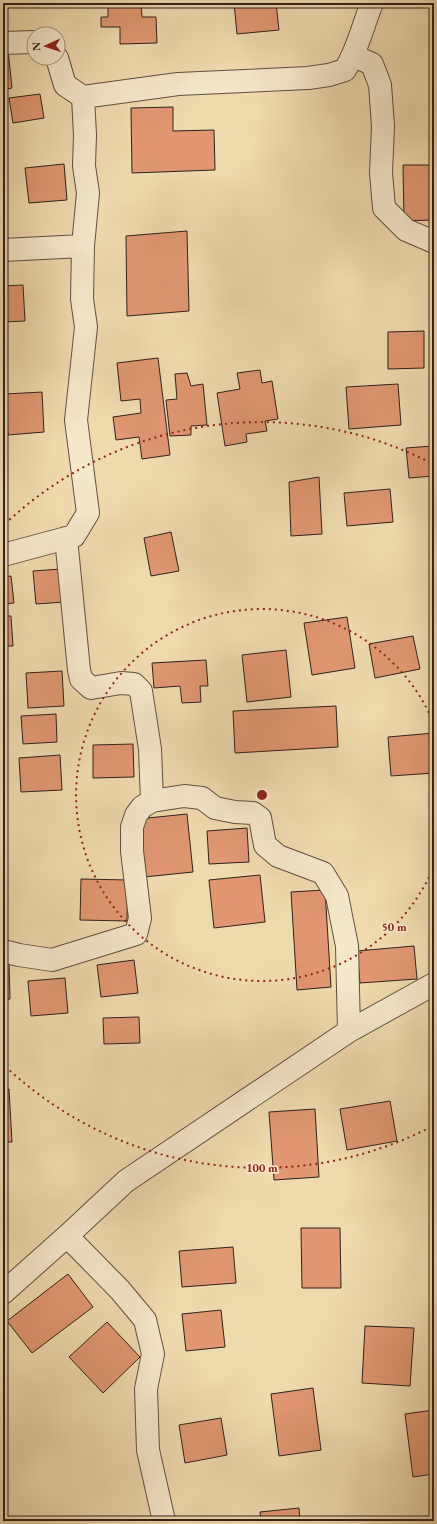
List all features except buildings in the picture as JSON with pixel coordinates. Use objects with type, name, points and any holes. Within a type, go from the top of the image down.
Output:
[{"type":"street","points":[[59,66],[65,84],[83,97],[178,84],[308,78],[329,75],[345,70],[354,56],[372,3]]},
{"type":"street","points":[[3,43],[26,42]]},
{"type":"street","points":[[354,56],[372,64],[380,85],[383,126],[381,172],[384,208],[406,230],[434,242]]},
{"type":"street","points":[[3,556],[74,536],[88,513],[76,420],[86,327],[82,299],[83,246],[88,193],[84,166],[85,135],[83,97]]},
{"type":"street","points":[[3,250],[83,246]]},
{"type":"street","points":[[66,538],[75,647],[81,679],[91,688],[122,683],[134,684],[141,691],[150,749],[152,801]]},
{"type":"street","points":[[3,951],[52,960],[136,934],[140,918],[132,851],[132,827],[136,815],[142,807],[152,801],[184,796],[202,798],[215,808],[235,812],[254,813],[260,818],[265,845],[278,856],[323,873],[337,896],[347,946],[349,1031]]},
{"type":"street","points":[[3,1293],[126,1181],[349,1031],[434,984]]},
{"type":"street","points":[[67,1236],[120,1290],[145,1320],[152,1354],[146,1389],[148,1450],[164,1521]]}]
